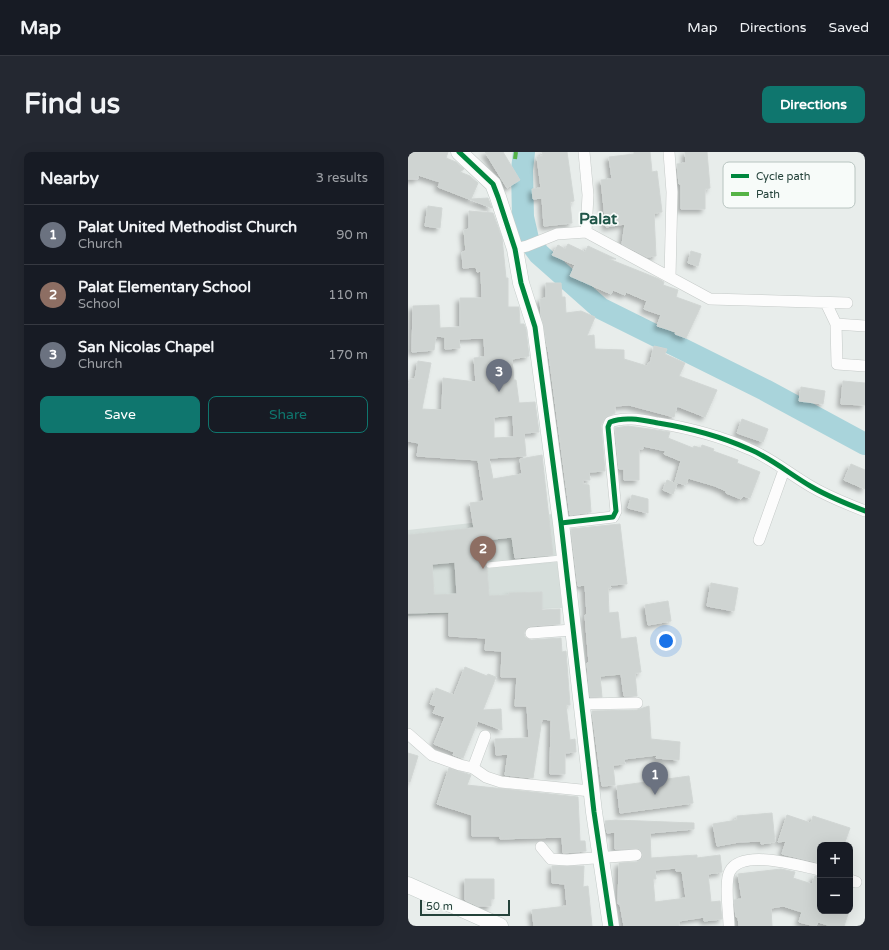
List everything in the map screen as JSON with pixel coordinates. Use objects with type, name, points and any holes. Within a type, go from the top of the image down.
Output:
[{"type":"street","points":[[459,152],[493,184],[521,248],[521,283],[535,327],[561,523],[591,791],[611,926]]},
{"type":"street","points":[[584,152],[588,195],[586,232]]},
{"type":"street","points":[[669,152],[672,192],[670,277]]},
{"type":"street","points":[[521,248],[557,234],[586,232],[703,296],[717,300],[847,303]]},
{"type":"street","points":[[826,303],[836,324],[837,364],[865,366]]},
{"type":"street","points":[[836,324],[865,326]]},
{"type":"street","points":[[561,523],[613,517],[616,511],[608,427],[610,422],[617,419],[640,420],[673,425],[712,435],[750,449],[839,501],[865,511]]},
{"type":"street","points":[[759,540],[784,470]]},
{"type":"street","points":[[531,633],[572,630]]},
{"type":"street","points":[[581,704],[637,703]]},
{"type":"street","points":[[408,734],[432,755],[460,765],[474,768],[486,777],[501,782],[591,791]]},
{"type":"street","points":[[474,768],[485,736]]},
{"type":"street","points":[[541,847],[551,859],[600,858],[636,855]]},
{"type":"street","points":[[729,926],[728,879],[730,871],[737,864],[758,859],[817,869]]},
{"type":"street","points":[[408,885],[500,926]]},
{"type":"lane","points":[[490,565],[564,558]]},
{"type":"shaded area","points":[[552,514],[562,608],[408,616],[408,530]]},
{"type":"building","points":[[408,152],[448,152],[446,158],[456,162],[464,169],[460,172],[470,176],[478,183],[471,199],[488,198],[492,208],[438,187],[440,182],[418,175],[418,179],[408,179]]},
{"type":"building","points":[[485,152],[503,152],[520,180],[507,188]]},
{"type":"building","points":[[542,152],[567,152],[574,201],[570,202],[572,223],[544,226],[542,198],[533,199],[532,189],[541,188],[537,157],[543,156]]},
{"type":"building","points":[[634,152],[650,152],[652,172],[657,171],[662,212],[654,213],[656,256],[647,257],[622,244],[625,224],[606,227],[601,180],[612,179],[609,157],[634,154]]},
{"type":"building","points":[[685,152],[707,152],[710,188],[705,189],[705,209],[681,209],[681,184],[679,184],[677,164],[686,163]]},
{"type":"building","points":[[428,206],[442,208],[440,228],[425,226]]},
{"type":"building","points":[[469,211],[493,213],[502,238],[506,278],[508,278],[508,307],[519,307],[520,324],[524,324],[526,329],[529,356],[512,359],[514,380],[516,380],[519,403],[535,402],[539,432],[524,433],[526,456],[489,458],[493,479],[522,474],[520,459],[542,455],[553,555],[515,558],[512,537],[485,540],[485,565],[487,569],[489,596],[509,595],[509,593],[542,592],[542,610],[560,609],[560,624],[530,626],[524,633],[525,637],[531,640],[561,638],[562,652],[566,651],[570,705],[566,705],[570,740],[575,739],[576,752],[565,753],[565,774],[550,774],[551,720],[542,719],[533,778],[505,775],[508,754],[496,755],[495,739],[529,738],[527,706],[515,706],[517,677],[501,677],[502,651],[485,650],[486,638],[449,636],[449,612],[408,613],[408,535],[474,528],[470,503],[484,501],[478,460],[417,456],[419,443],[408,441],[408,389],[410,379],[415,379],[418,361],[431,363],[422,409],[442,410],[443,378],[476,382],[474,358],[485,357],[484,338],[459,339],[460,348],[445,349],[445,337],[436,336],[434,350],[412,352],[413,306],[439,305],[440,328],[460,327],[460,298],[482,298],[481,271],[477,272],[476,267],[463,268],[462,252],[466,251],[464,230],[469,229]],"holes":[[[513,415],[514,437],[494,438],[494,417]],[[455,562],[457,594],[434,595],[432,564]]]},
{"type":"building","points":[[568,244],[585,252],[588,246],[616,259],[609,259],[659,279],[664,282],[663,285],[678,290],[676,297],[701,306],[686,338],[675,334],[676,332],[657,326],[661,315],[644,309],[647,301],[626,292],[625,295],[613,290],[611,294],[570,276],[575,265],[552,255],[558,245],[565,249]]},
{"type":"building","points":[[691,251],[701,254],[698,266],[688,263]]},
{"type":"building","points":[[546,283],[561,283],[562,297],[565,297],[566,313],[581,311],[595,317],[587,336],[594,335],[595,349],[624,350],[624,359],[647,366],[648,363],[650,363],[654,346],[667,349],[665,354],[685,363],[679,376],[717,390],[705,417],[677,406],[674,417],[629,405],[615,406],[615,413],[606,417],[601,425],[605,471],[589,472],[590,480],[583,480],[583,484],[589,485],[591,512],[570,515],[549,355],[541,315],[540,299],[546,298]]},
{"type":"building","points":[[843,381],[865,383],[865,405],[841,404]]},
{"type":"building","points":[[801,387],[825,391],[823,404],[799,401]]},
{"type":"building","points":[[742,419],[768,429],[763,442],[737,433]]},
{"type":"building","points":[[628,426],[670,432],[668,438],[693,448],[694,446],[701,448],[702,445],[714,449],[713,451],[738,460],[737,463],[760,472],[750,498],[743,496],[741,499],[726,493],[726,491],[715,486],[688,478],[686,485],[675,482],[681,461],[664,454],[666,451],[643,446],[643,449],[639,449],[639,480],[624,480],[624,469],[619,469],[615,428]]},
{"type":"building","points":[[851,464],[865,470],[865,489],[844,480]]},
{"type":"building","points":[[667,480],[677,484],[673,494],[663,490]]},
{"type":"building","points":[[632,495],[648,499],[648,513],[628,508]]},
{"type":"building","points":[[620,524],[627,584],[610,585],[611,588],[608,588],[609,613],[618,612],[621,639],[636,637],[641,672],[635,673],[637,696],[624,696],[621,674],[600,676],[602,697],[590,697],[587,663],[589,663],[585,615],[587,615],[585,585],[578,586],[571,529]]},
{"type":"building","points":[[711,583],[738,588],[734,611],[707,606]]},
{"type":"building","points":[[668,601],[671,621],[648,625],[645,605]]},
{"type":"building","points":[[465,667],[487,676],[488,674],[496,677],[483,710],[501,709],[502,730],[478,721],[463,758],[453,755],[454,752],[434,744],[445,717],[433,713],[436,706],[430,704],[436,688],[454,695]]},
{"type":"building","points":[[649,706],[651,739],[680,742],[679,760],[656,758],[657,755],[624,759],[625,764],[613,765],[615,785],[602,786],[592,711],[637,710]]},
{"type":"building","points":[[408,753],[418,756],[410,782],[408,782]]},
{"type":"building","points":[[449,768],[471,775],[467,785],[578,797],[580,841],[585,841],[586,851],[563,853],[562,837],[500,839],[500,836],[472,836],[472,815],[437,804]]},
{"type":"building","points":[[689,776],[693,803],[620,813],[617,786]]},
{"type":"building","points":[[772,813],[775,842],[761,844],[761,841],[739,842],[717,846],[713,824],[737,820],[737,816]]},
{"type":"building","points":[[787,815],[811,823],[813,816],[850,828],[845,842],[817,842],[817,862],[782,854],[786,841],[778,842]]},
{"type":"building","points":[[616,820],[694,823],[694,829],[650,833],[651,858],[697,855],[697,858],[720,855],[722,872],[708,874],[711,902],[720,901],[722,919],[704,921],[704,917],[679,921],[679,926],[624,926],[620,904],[618,904],[619,863],[637,862],[643,855],[639,849],[615,849],[615,832],[607,833],[605,821]],"holes":[[[676,868],[676,871],[682,871],[686,898],[655,902],[653,879],[656,879],[655,870]]]},
{"type":"building","points":[[552,866],[584,866],[583,887],[588,886],[592,926],[534,926],[532,910],[567,906],[565,884],[552,883]]},
{"type":"building","points":[[781,869],[795,872],[793,878],[812,884],[815,876],[817,876],[817,914],[848,914],[844,926],[831,926],[818,922],[815,926],[799,922],[802,912],[783,906],[771,908],[772,926],[739,926],[738,917],[736,917],[734,900],[742,899],[738,874]]},
{"type":"building","points":[[465,879],[494,879],[494,899],[491,899],[491,906],[478,906],[465,900]]},
{"type":"waterway","points":[[524,152],[522,170],[523,217],[528,239],[539,254],[600,308],[765,390],[865,444]]},
{"type":"marked path","points":[[515,159],[516,152]]},
{"type":"cycle path","points":[[459,152],[493,184],[515,249],[521,283],[535,327],[561,523],[594,812],[611,926]]},
{"type":"cycle path","points":[[561,523],[613,517],[616,511],[608,427],[610,422],[622,419],[634,419],[670,425],[716,436],[738,444],[765,457],[818,491],[865,511]]},
{"type":"place","name":"San Nicolas Chapel","points":[[499,392]]},
{"type":"place","name":"Palat Elementary School","points":[[483,569]]},
{"type":"place","name":"Palat United Methodist Church","points":[[655,795]]},
{"type":"district","name":"Palat","points":[[598,218]]}]
